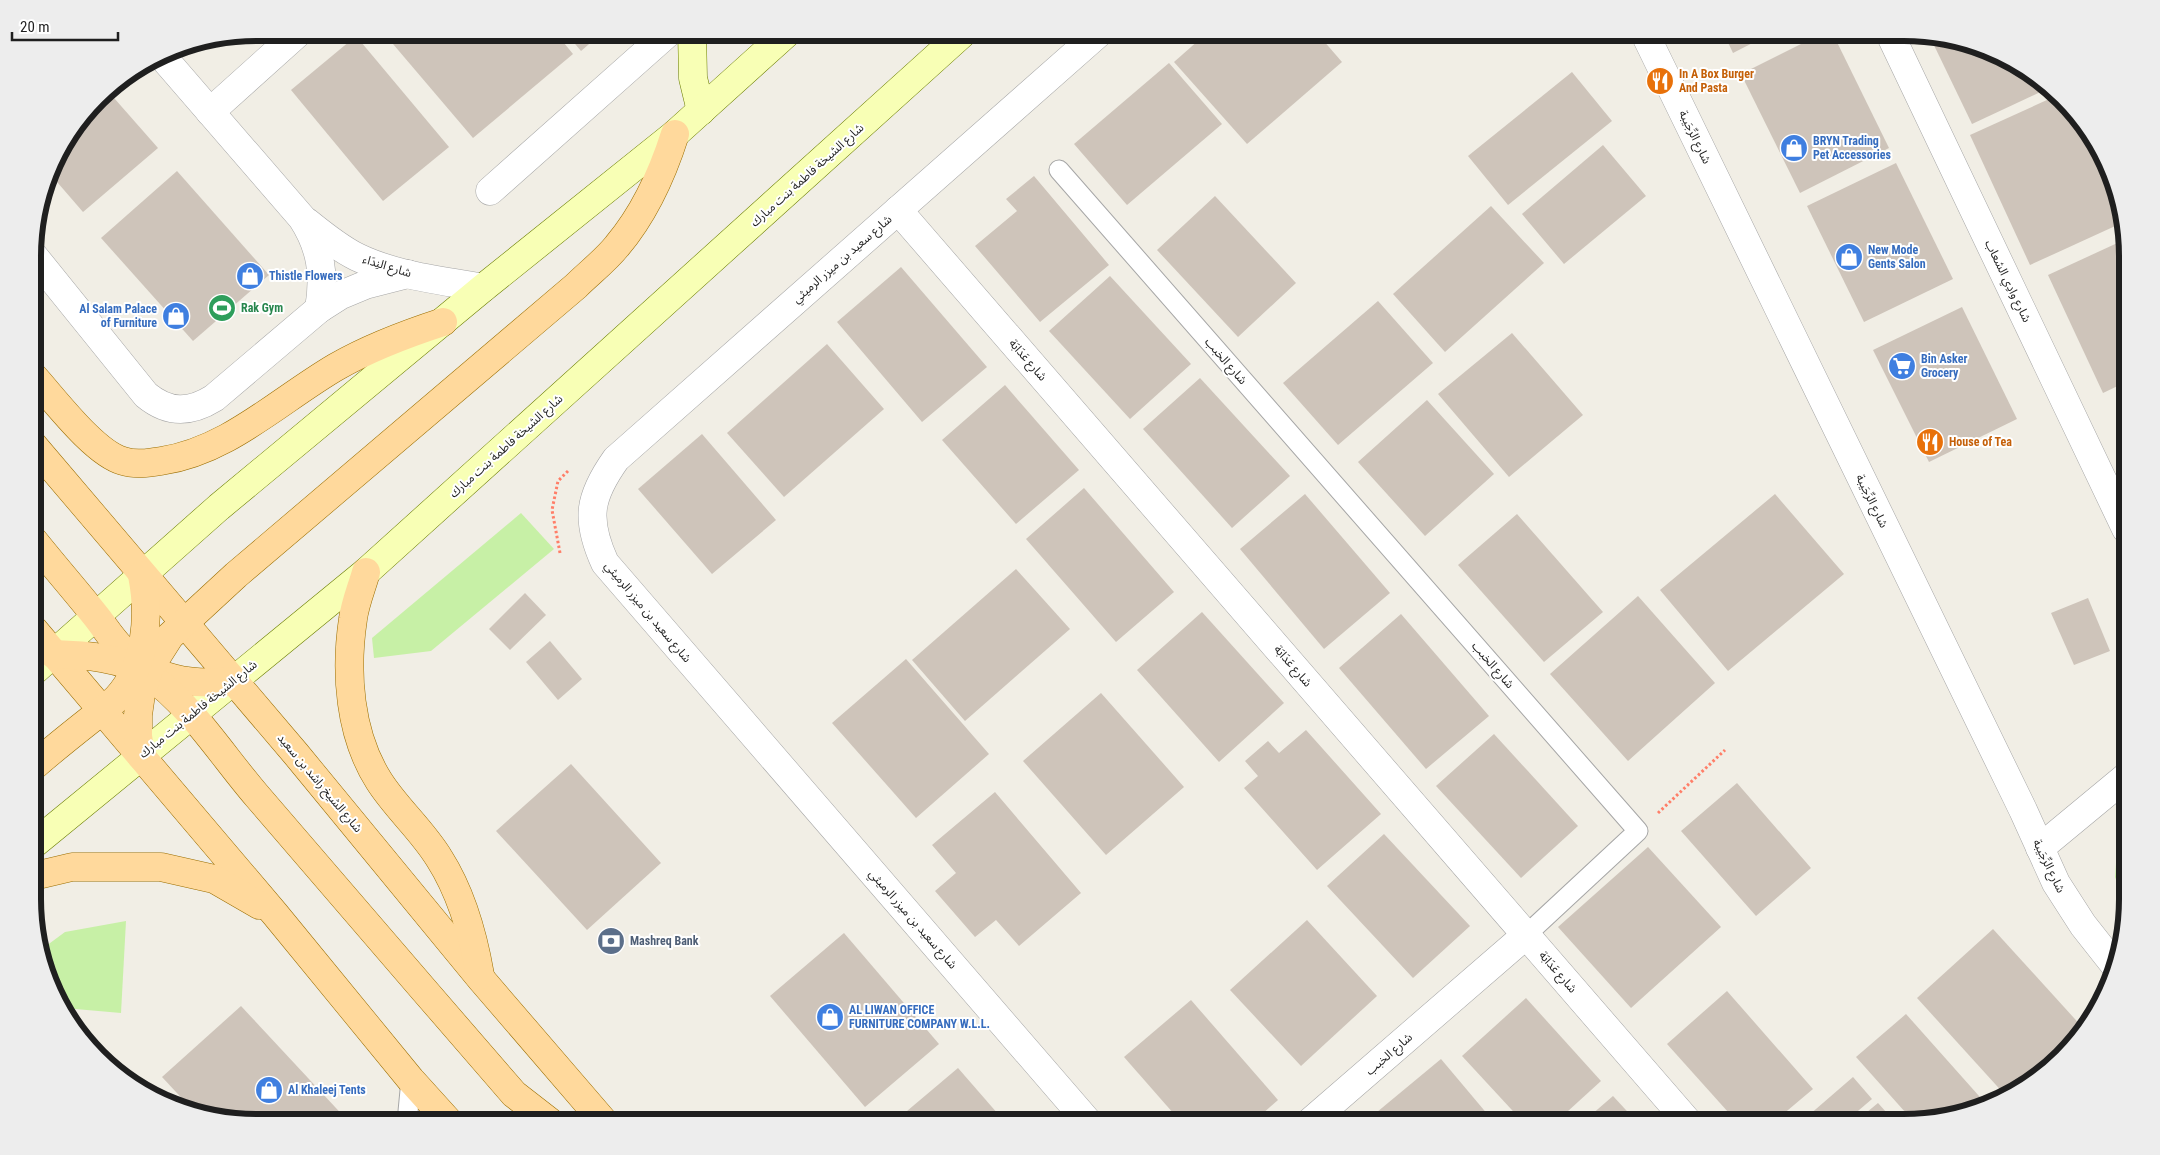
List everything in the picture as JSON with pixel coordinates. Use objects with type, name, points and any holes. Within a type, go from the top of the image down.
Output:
[{"type":"main road","points":[[692,41],[693,78],[701,111]]},
{"type":"main road","points":[[44,662],[219,507],[483,288],[675,134],[778,41]]},
{"type":"main road","name":"شارع الشيخة فاطمة بنت مبارك","points":[[41,838],[366,572],[954,41]]},
{"type":"main road","points":[[41,760],[116,698],[184,622],[576,286],[617,247],[646,206],[665,164],[675,134]]},
{"type":"main road","points":[[41,385],[95,444],[108,454],[123,461],[140,464],[176,459],[214,446],[336,367],[379,346],[443,322]]},
{"type":"main road","name":"شارع الشيخ راشد بن سعيد","points":[[41,455],[296,754],[481,979],[597,1114]]},
{"type":"main road","points":[[41,549],[121,648],[178,700],[234,770],[514,1094],[540,1114]]},
{"type":"main road","points":[[366,572],[353,617],[348,658],[351,700],[357,728],[366,755],[378,780],[439,857],[455,886],[467,916],[476,948],[481,979]]},
{"type":"main road","points":[[141,756],[138,736],[138,715],[147,619],[142,575]]},
{"type":"main road","points":[[44,662],[95,657],[142,668],[170,678],[192,683],[212,684],[234,681]]},
{"type":"main road","points":[[44,662],[102,710],[275,914],[411,1080],[442,1114]]},
{"type":"main road","points":[[41,874],[72,867],[161,867],[214,879],[275,914]]},
{"type":"street","points":[[210,112],[289,41]]},
{"type":"street","points":[[490,192],[658,41]]},
{"type":"street","name":"شارع سعيد بن ميزر الرميثي","points":[[1081,1114],[605,563],[597,545],[592,521],[593,501],[600,481],[616,459],[1090,41]]},
{"type":"street","name":"شارع الرِّجَيبة","points":[[1648,41],[2040,848],[2069,904],[2110,959]]},
{"type":"street","name":"شارع وادِي الشعاب","points":[[1893,41],[2119,514]]},
{"type":"street","name":"شارع النِدَاء","points":[[166,61],[302,218],[312,234],[319,252],[322,271],[322,290],[318,309]]},
{"type":"street","name":"شارع عَدَابَة","points":[[898,210],[1681,1114]]},
{"type":"street","name":"شارع النِدَاء","points":[[302,218],[337,246],[356,257],[383,268],[483,288]]},
{"type":"street","points":[[41,265],[146,395],[155,403],[167,408],[184,410],[200,407],[214,398],[318,309],[365,285],[408,274]]},
{"type":"street","points":[[2040,848],[2119,783]]},
{"type":"street","name":"شارع الخبب","points":[[1319,1114],[1526,935]]},
{"type":"lane","name":"شارع الخبب","points":[[1059,170],[1638,831],[1526,935]]},
{"type":"lane","points":[[407,1114],[411,1080]]},
{"type":"path","points":[[1638,831],[1725,750]]},
{"type":"green space","points":[[521,513],[554,549],[431,651],[374,658],[372,638]]},
{"type":"green space","points":[[2119,835],[2119,887],[2115,877]]},
{"type":"green space","points":[[126,921],[121,1013],[72,1009],[63,994],[46,946],[65,932]]},
{"type":"building","points":[[350,41],[360,41],[449,147],[383,201],[291,90]]},
{"type":"building","points":[[396,41],[562,41],[573,54],[473,138],[393,44]]},
{"type":"building","points":[[573,41],[593,41],[581,51]]},
{"type":"building","points":[[1198,41],[1324,41],[1342,62],[1247,144],[1174,62]]},
{"type":"building","points":[[1727,41],[1756,41],[1733,53]]},
{"type":"building","points":[[1807,41],[1836,41],[1889,148],[1800,193],[1741,74]]},
{"type":"building","points":[[1933,43],[1960,49],[1999,63],[2042,91],[1972,124]]},
{"type":"building","points":[[1169,63],[1222,124],[1127,205],[1074,144]]},
{"type":"building","points":[[1572,72],[1612,121],[1508,205],[1468,156]]},
{"type":"building","points":[[112,96],[158,148],[83,212],[56,180],[63,161],[77,137],[94,114]]},
{"type":"building","points":[[2050,98],[2066,114],[2083,137],[2097,161],[2111,200],[2117,225],[2030,265],[1970,135]]},
{"type":"building","points":[[1603,145],[1646,196],[1564,264],[1522,214]]},
{"type":"building","points":[[1896,163],[1953,279],[1864,322],[1807,206]]},
{"type":"building","points":[[177,171],[269,275],[193,341],[101,238]]},
{"type":"building","points":[[1034,176],[1109,265],[1040,322],[975,246],[1017,211],[1006,199]]},
{"type":"building","points":[[1215,196],[1296,283],[1238,337],[1157,250]]},
{"type":"building","points":[[1491,206],[1544,263],[1445,352],[1393,294]]},
{"type":"building","points":[[2118,243],[2119,385],[2103,393],[2048,275]]},
{"type":"building","points":[[901,267],[987,367],[922,422],[837,322]]},
{"type":"building","points":[[1110,276],[1191,364],[1130,419],[1049,331]]},
{"type":"building","points":[[1378,301],[1433,363],[1338,445],[1283,383]]},
{"type":"building","points":[[1962,307],[2017,419],[1929,462],[1873,350]]},
{"type":"building","points":[[1512,333],[1583,415],[1509,477],[1438,394]]},
{"type":"building","points":[[827,344],[884,409],[784,497],[727,433]]},
{"type":"building","points":[[1200,378],[1290,476],[1232,528],[1143,429]]},
{"type":"building","points":[[1005,385],[1079,470],[1016,524],[942,440]]},
{"type":"building","points":[[1427,400],[1494,474],[1425,536],[1358,462]]},
{"type":"building","points":[[702,434],[776,520],[712,574],[638,489]]},
{"type":"building","points":[[1084,488],[1174,592],[1116,642],[1026,539]]},
{"type":"building","points":[[1305,494],[1390,593],[1324,649],[1240,549]]},
{"type":"building","points":[[1775,494],[1844,574],[1728,671],[1660,590]]},
{"type":"building","points":[[1517,514],[1603,612],[1544,662],[1458,565]]},
{"type":"building","points":[[1016,569],[1070,629],[965,721],[912,660]]},
{"type":"building","points":[[525,593],[546,615],[510,650],[489,629]]},
{"type":"building","points":[[1638,596],[1715,683],[1628,761],[1550,674]]},
{"type":"building","points":[[2088,598],[2110,651],[2074,665],[2051,613]]},
{"type":"building","points":[[1202,612],[1284,703],[1219,762],[1137,670]]},
{"type":"building","points":[[1401,614],[1489,716],[1426,769],[1339,668]]},
{"type":"building","points":[[550,641],[582,679],[558,700],[526,662]]},
{"type":"building","points":[[906,659],[989,754],[916,818],[832,723]]},
{"type":"building","points":[[1101,693],[1184,787],[1106,855],[1023,761]]},
{"type":"building","points":[[1306,730],[1381,814],[1317,870],[1244,788],[1258,776],[1245,761],[1268,741],[1279,753]]},
{"type":"building","points":[[1494,734],[1578,826],[1521,878],[1436,786]]},
{"type":"building","points":[[571,764],[661,863],[587,930],[496,831]]},
{"type":"building","points":[[1737,783],[1811,868],[1756,916],[1681,831]]},
{"type":"building","points":[[995,792],[1081,893],[1019,946],[996,920],[975,937],[935,891],[956,873],[932,845]]},
{"type":"building","points":[[1384,834],[1470,926],[1413,978],[1327,886]]},
{"type":"building","points":[[1648,847],[1721,927],[1631,1008],[1558,927]]},
{"type":"building","points":[[1307,920],[1377,996],[1301,1066],[1230,990]]},
{"type":"building","points":[[1993,929],[2079,1023],[2066,1041],[2046,1061],[2001,1091],[1917,998]]},
{"type":"building","points":[[844,933],[939,1044],[865,1107],[770,996]]},
{"type":"building","points":[[1727,991],[1813,1089],[1783,1114],[1730,1114],[1667,1044]]},
{"type":"building","points":[[1526,998],[1601,1081],[1565,1114],[1516,1114],[1462,1056]]},
{"type":"building","points":[[1191,1000],[1278,1100],[1262,1114],[1174,1114],[1124,1057]]},
{"type":"building","points":[[241,1006],[342,1114],[256,1114],[214,1110],[184,1101],[162,1077]]},
{"type":"building","points":[[1906,1014],[1981,1099],[1946,1110],[1907,1114],[1856,1057]]},
{"type":"building","points":[[1441,1059],[1487,1114],[1375,1114]]},
{"type":"building","points":[[958,1068],[998,1114],[903,1114]]},
{"type":"building","points":[[1853,1077],[1872,1099],[1854,1114],[1810,1114]]},
{"type":"building","points":[[1613,1096],[1630,1114],[1592,1114]]},
{"type":"building","points":[[1878,1103],[1888,1114],[1865,1114]]},
{"type":"place","name":"In A Box Burger And Pasta","points":[[1660,81]]},
{"type":"place","name":"BRYN Trading Pet Accessories","points":[[1794,148]]},
{"type":"place","name":"New Mode Gents Salon","points":[[1849,257]]},
{"type":"place","name":"Thistle Flowers","points":[[250,276]]},
{"type":"place","name":"Rak Gym","points":[[222,308]]},
{"type":"place","name":"Al Salam Palace of Furniture","points":[[176,316]]},
{"type":"place","name":"Bin Asker Grocery","points":[[1902,366]]},
{"type":"place","name":"House of Tea","points":[[1930,442]]},
{"type":"place","name":"Mashreq Bank","points":[[611,941]]},
{"type":"place","name":"AL LIWAN OFFICE FURNITURE COMPANY W.L.L.","points":[[830,1017]]},
{"type":"place","name":"Al Khaleej Tents","points":[[269,1090]]}]
